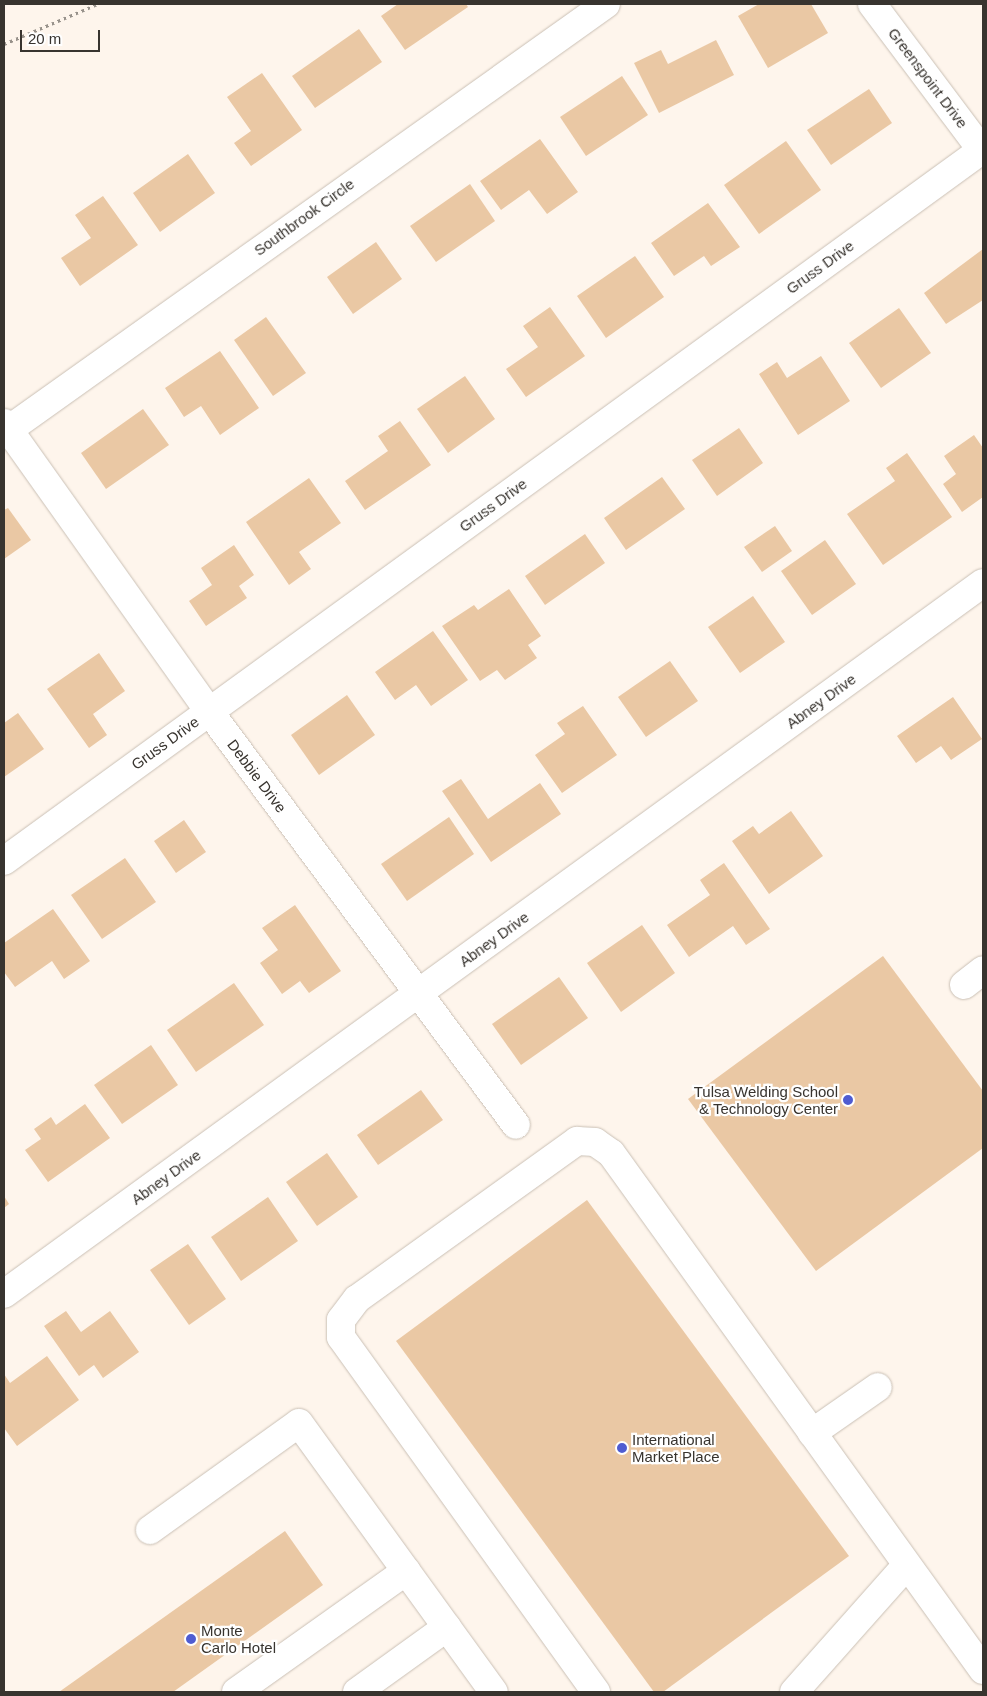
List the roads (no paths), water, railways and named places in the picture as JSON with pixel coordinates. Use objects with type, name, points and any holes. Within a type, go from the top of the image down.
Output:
[{"type":"street","name":"Southbrook Circle","points":[[5,428],[517,64],[606,4]]},
{"type":"street","name":"Greenspoint Drive","points":[[872,4],[982,151]]},
{"type":"street","name":"Gruss Drive","points":[[4,860],[982,151]]},
{"type":"street","name":"Debbie Drive","points":[[5,428],[209,711],[516,1125]]},
{"type":"street","name":"Abney Drive","points":[[4,1294],[983,583]]},
{"type":"street","points":[[596,1692],[341,1337],[341,1320],[357,1299],[577,1141],[595,1142],[612,1153],[906,1566],[983,1670]]},
{"type":"street","points":[[812,1434],[878,1387]]},
{"type":"street","points":[[150,1530],[299,1423],[447,1627],[489,1690]]},
{"type":"street","points":[[794,1692],[906,1566]]},
{"type":"street","points":[[236,1692],[406,1571]]},
{"type":"street","points":[[357,1692],[447,1627]]},
{"type":"place","name":"Tulsa Welding School & Technology Center","points":[[848,1100]]},
{"type":"place","name":"International Market Place","points":[[622,1448]]},
{"type":"place","name":"Monte Carlo Hotel","points":[[191,1639]]}]
